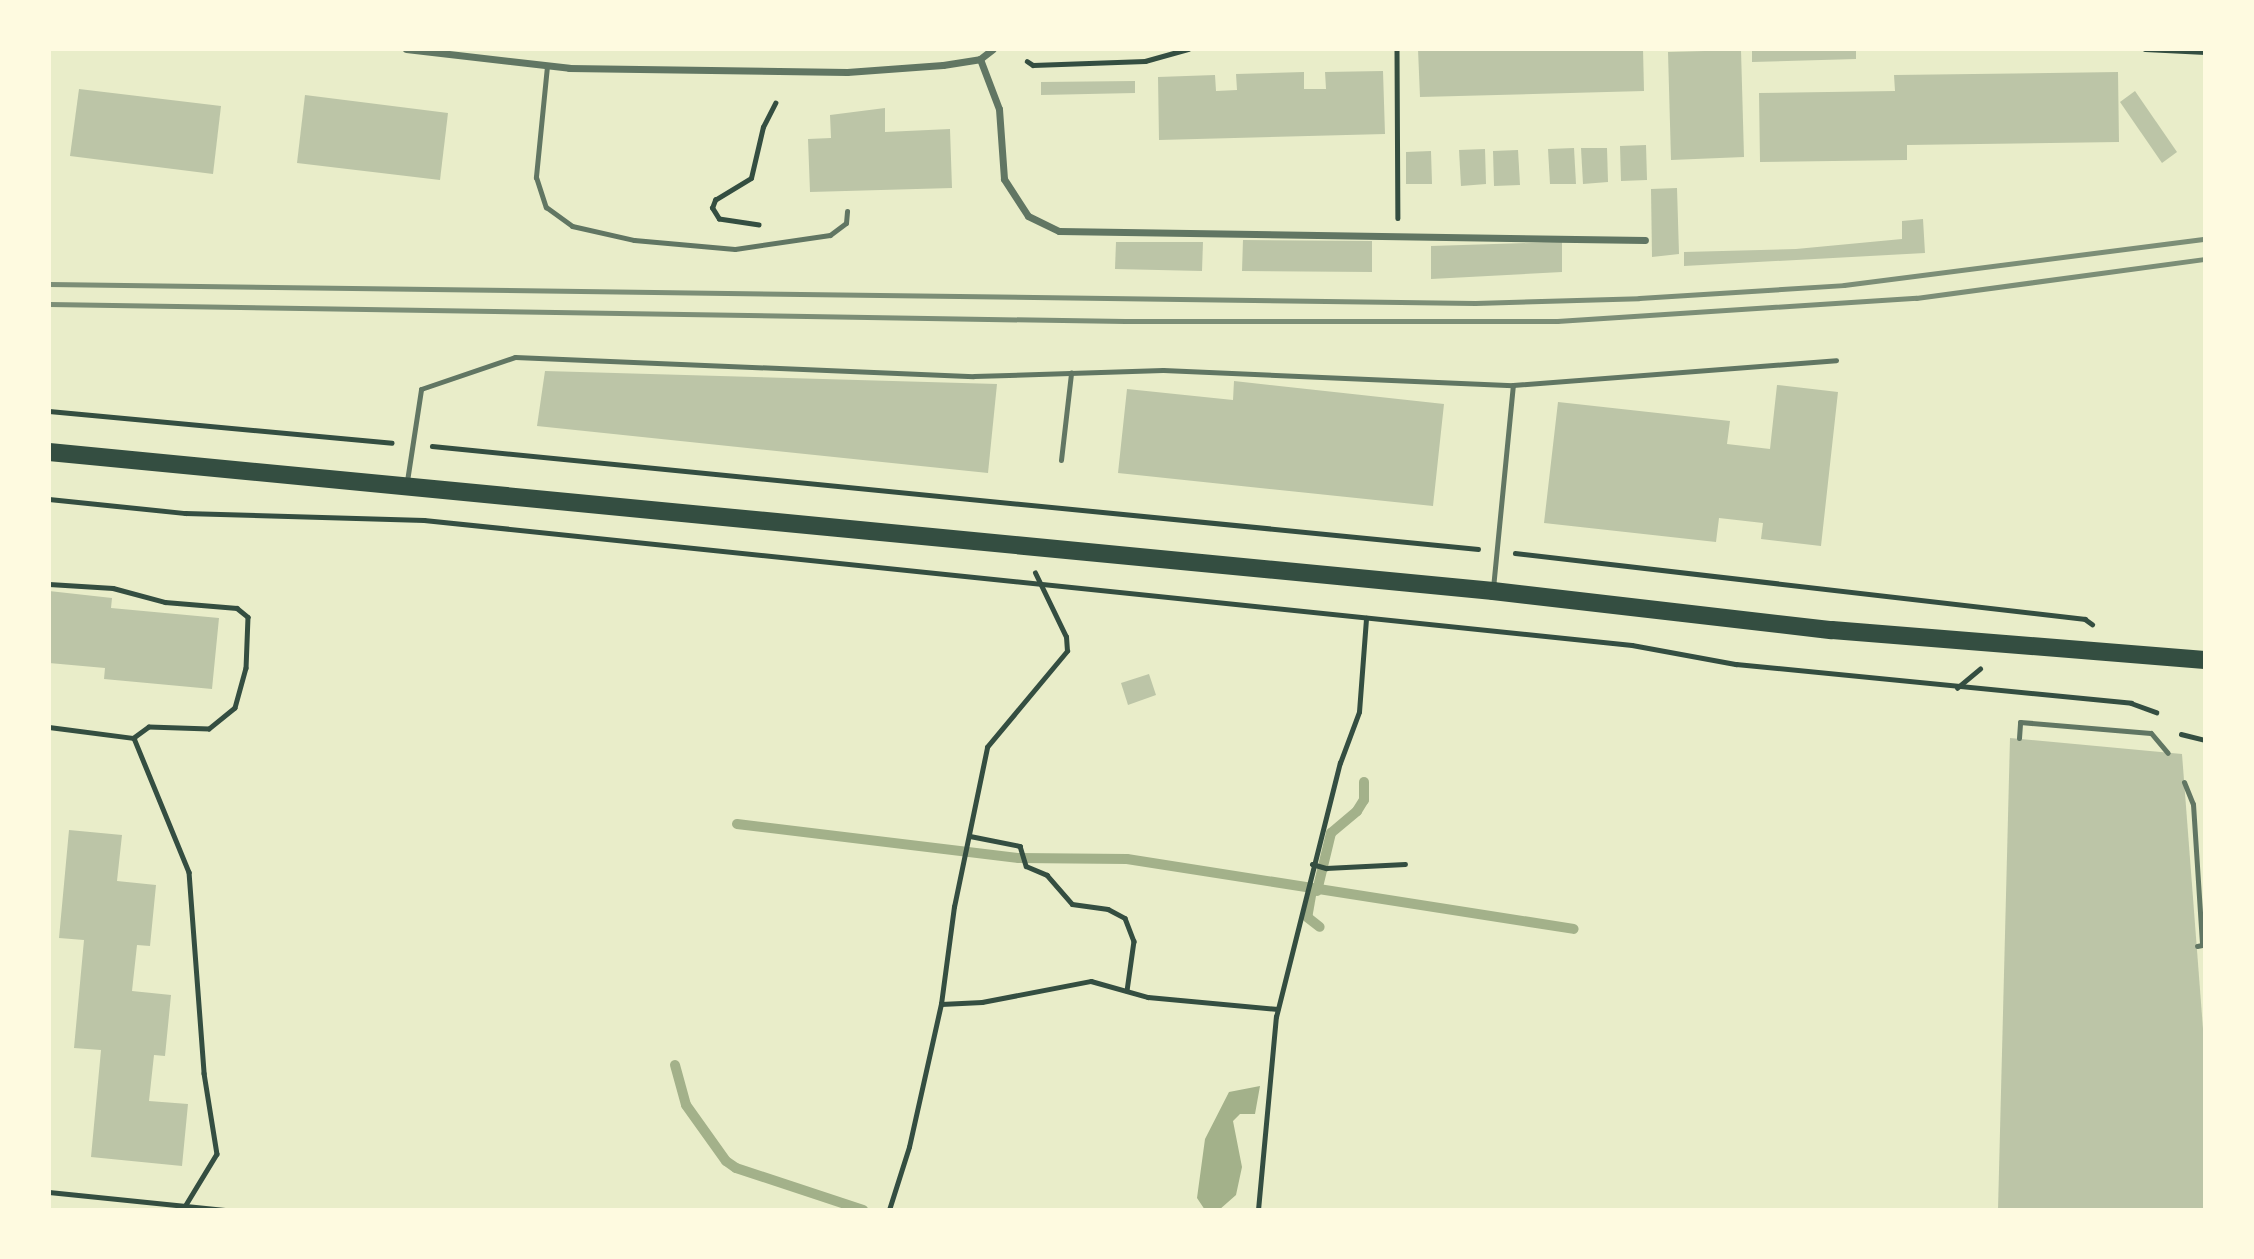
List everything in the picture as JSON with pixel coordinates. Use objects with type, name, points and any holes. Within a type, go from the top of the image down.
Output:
[{"type":"main road","points":[[49,452],[1024,549],[1493,591],[1832,630],[2205,660]]},
{"type":"street","points":[[406,49],[547,66],[847,72],[981,58],[993,49]]},
{"type":"street","points":[[981,58],[999,109],[1003,179],[1028,216],[1059,231],[1645,240]]},
{"type":"lane","points":[[547,66],[536,177],[546,207],[572,226],[634,240],[735,249],[830,235],[846,223],[847,211]]},
{"type":"lane","points":[[406,486],[415,445],[421,388],[515,357],[974,376],[1163,370],[1513,385],[1836,360]]},
{"type":"lane","points":[[1061,460],[1071,373]]},
{"type":"lane","points":[[1493,591],[1513,385]]},
{"type":"lane","points":[[2019,738],[2020,722],[2151,733],[2168,753]]},
{"type":"lane","points":[[2184,782],[2193,804],[2201,945]]},
{"type":"path","points":[[1027,61],[1033,65],[1145,61],[1188,49]]},
{"type":"path","points":[[1396,49],[1399,236]]},
{"type":"path","points":[[2145,49],[2205,52]]},
{"type":"path","points":[[766,245],[756,223],[719,219],[712,208],[715,200],[751,178],[762,127],[775,103]]},
{"type":"path","points":[[49,411],[1498,551],[2085,619]]},
{"type":"path","points":[[49,499],[186,513],[424,520],[1632,645],[1736,664],[1957,689]]},
{"type":"path","points":[[889,1210],[909,1147],[941,1004],[954,907],[967,858],[984,758],[993,737],[1067,652],[1066,637],[1024,549]]},
{"type":"path","points":[[49,584],[113,589],[165,602],[237,608],[248,617],[246,668],[235,708],[209,729],[149,727],[134,738],[49,727]]},
{"type":"path","points":[[1258,1210],[1278,1009],[1294,959],[1312,864],[1340,763],[1359,712],[1366,618]]},
{"type":"path","points":[[134,738],[190,872],[204,1073],[217,1154],[183,1207]]},
{"type":"path","points":[[970,836],[1020,846],[1025,862],[1047,875],[1072,904],[1108,909],[1125,918],[1134,941],[1127,991]]},
{"type":"path","points":[[1312,864],[1326,868],[1405,864]]},
{"type":"path","points":[[941,1004],[982,1002],[1091,981],[1148,997],[1278,1009]]},
{"type":"path","points":[[49,1192],[227,1210]]},
{"type":"shaded area","points":[[1260,1086],[1255,1114],[1240,1114],[1233,1121],[1242,1167],[1236,1195],[1219,1210],[1205,1210],[1197,1198],[1205,1139],[1229,1092]]},
{"type":"building","points":[[1418,49],[1643,49],[1644,91],[1420,97]]},
{"type":"building","points":[[1752,49],[1856,49],[1856,59],[1752,62]]},
{"type":"building","points":[[1741,50],[1744,157],[1671,160],[1668,52]]},
{"type":"building","points":[[1383,71],[1385,134],[1159,140],[1158,77],[1215,75],[1216,91],[1237,90],[1236,74],[1304,72],[1304,89],[1326,89],[1325,72]]},
{"type":"building","points":[[2118,72],[2119,142],[1907,145],[1907,160],[1760,162],[1759,93],[1895,91],[1894,75]]},
{"type":"building","points":[[1135,81],[1135,93],[1041,95],[1041,82]]},
{"type":"building","points":[[79,89],[221,106],[213,174],[70,156]]},
{"type":"building","points":[[2135,91],[2177,152],[2162,163],[2120,102]]},
{"type":"building","points":[[305,95],[448,113],[440,180],[297,163]]},
{"type":"building","points":[[885,108],[885,132],[950,129],[952,188],[810,192],[808,139],[831,138],[830,115]]},
{"type":"building","points":[[1646,145],[1647,180],[1621,181],[1620,146]]},
{"type":"building","points":[[1574,148],[1576,184],[1550,184],[1548,149]]},
{"type":"building","points":[[1581,148],[1607,148],[1608,182],[1583,184]]},
{"type":"building","points":[[1485,149],[1486,184],[1461,186],[1459,150]]},
{"type":"building","points":[[1518,150],[1520,185],[1494,186],[1493,151]]},
{"type":"building","points":[[1431,151],[1432,184],[1406,184],[1406,152]]},
{"type":"building","points":[[1677,188],[1679,254],[1652,257],[1651,189]]},
{"type":"building","points":[[1923,219],[1925,253],[1684,266],[1684,252],[1796,249],[1902,239],[1902,221]]},
{"type":"building","points":[[1243,240],[1372,241],[1372,272],[1242,271]]},
{"type":"building","points":[[1116,242],[1203,242],[1202,271],[1115,269]]},
{"type":"building","points":[[1562,242],[1562,272],[1431,279],[1431,246]]},
{"type":"building","points":[[545,371],[997,384],[988,473],[537,426]]},
{"type":"building","points":[[1234,381],[1444,404],[1433,506],[1118,473],[1127,389],[1233,400]]},
{"type":"building","points":[[1777,385],[1838,392],[1821,546],[1761,539],[1763,523],[1719,518],[1716,542],[1544,523],[1558,402],[1730,421],[1727,444],[1770,449]]},
{"type":"building","points":[[49,591],[112,598],[111,608],[219,618],[212,689],[104,679],[105,668],[49,663]]},
{"type":"building","points":[[1149,674],[1156,695],[1128,705],[1121,683]]},
{"type":"building","points":[[2010,738],[2182,754],[2205,1055],[2205,1210],[1998,1210]]},
{"type":"building","points":[[69,830],[122,835],[117,881],[156,885],[150,946],[137,945],[132,991],[171,995],[165,1056],[154,1055],[149,1101],[188,1104],[182,1166],[91,1157],[101,1050],[74,1048],[84,940],[59,938]]},
{"type":"waterway","points":[[1317,891],[1331,833],[1357,811],[1364,800],[1364,782]]},
{"type":"waterway","points":[[737,824],[1019,858],[1127,859],[1574,929]]},
{"type":"waterway","points":[[1312,890],[1307,917],[1320,927]]},
{"type":"waterway","points":[[675,1065],[686,1105],[726,1161],[736,1168],[863,1210]]},
{"type":"railway","points":[[49,284],[1475,303],[1639,298],[1844,285],[2205,239]]},
{"type":"railway","points":[[49,304],[1125,321],[1557,321],[1916,298],[2205,259]]}]
